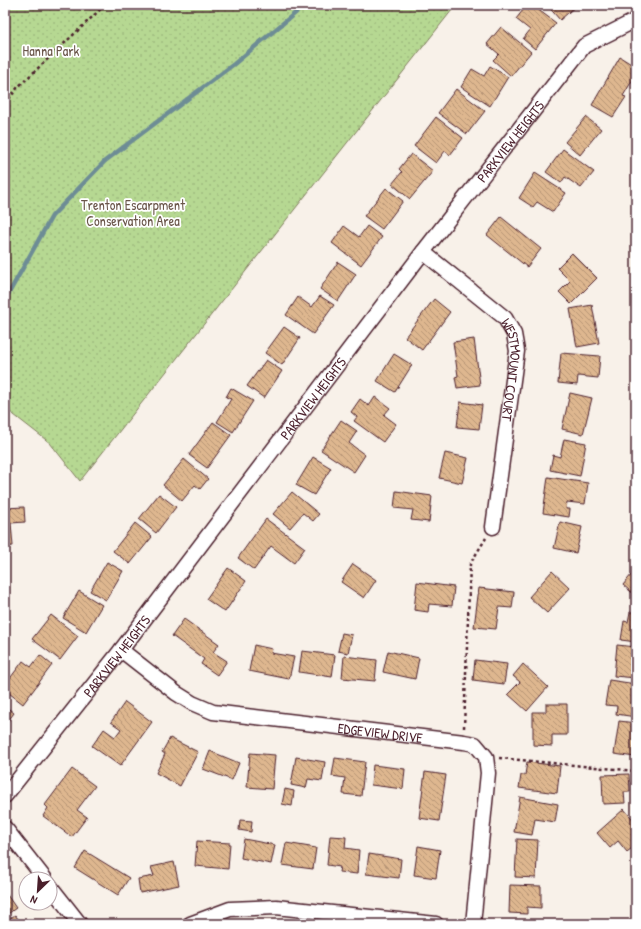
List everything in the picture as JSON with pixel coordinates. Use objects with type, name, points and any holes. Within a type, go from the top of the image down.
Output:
[{"type":"street","name":"PARKVIEW HEIGHTS","points":[[5,796],[121,650],[423,252],[584,46],[636,20]]},
{"type":"street","name":"WESTMOUNT COURT","points":[[423,252],[505,318],[514,334],[517,351],[493,527]]},
{"type":"street","name":"EDGEVIEW DRIVE","points":[[121,650],[176,693],[192,703],[213,712],[464,742],[475,744],[486,757]]},
{"type":"street","points":[[473,924],[488,773],[486,757]]},
{"type":"street","points":[[5,828],[39,871]]},
{"type":"street","points":[[58,896],[80,924]]},
{"type":"street","points":[[190,924],[230,909],[276,906],[436,924]]},
{"type":"path","points":[[5,104],[18,87],[105,5]]},
{"type":"path","points":[[464,742],[470,564],[493,527]]},
{"type":"path","points":[[486,757],[636,771]]},
{"type":"green space","name":"Trenton Escarpment Conservation Area","points":[[5,5],[456,5],[80,481],[50,443],[5,408]]},
{"type":"building","points":[[527,5],[532,5],[556,23],[535,49],[523,39],[530,30],[516,19]]},
{"type":"building","points":[[547,5],[577,5],[560,20]]},
{"type":"building","points":[[501,27],[531,52],[511,76],[493,60],[499,54],[487,44]]},
{"type":"building","points":[[620,57],[636,67],[636,74],[623,96],[626,97],[613,117],[592,105]]},
{"type":"building","points":[[490,66],[508,77],[490,106],[461,87],[472,69],[484,76]]},
{"type":"building","points":[[456,89],[485,111],[467,134],[438,113]]},
{"type":"building","points":[[436,117],[463,138],[450,155],[445,151],[436,163],[414,146]]},
{"type":"building","points":[[586,117],[601,129],[580,155],[565,142]]},
{"type":"building","points":[[563,149],[594,172],[581,188],[565,177],[561,183],[546,172]]},
{"type":"building","points":[[411,154],[433,171],[410,199],[392,184],[402,172],[399,169]]},
{"type":"building","points":[[535,173],[566,193],[553,212],[537,202],[533,207],[519,198]]},
{"type":"building","points":[[386,188],[403,201],[382,229],[364,216]]},
{"type":"building","points":[[501,217],[541,249],[527,267],[487,235]]},
{"type":"building","points":[[344,226],[359,237],[367,226],[382,237],[361,265],[332,243]]},
{"type":"building","points":[[572,253],[597,278],[571,304],[559,292],[570,281],[557,268]]},
{"type":"building","points":[[338,262],[356,274],[338,301],[320,289]]},
{"type":"building","points":[[320,296],[334,305],[313,334],[286,315],[298,297],[312,307]]},
{"type":"building","points":[[434,299],[450,312],[422,350],[405,337]]},
{"type":"building","points":[[592,305],[599,343],[577,347],[570,309]]},
{"type":"building","points":[[284,327],[300,338],[282,365],[265,353]]},
{"type":"building","points":[[474,339],[480,385],[457,388],[455,377],[458,376],[453,342]]},
{"type":"building","points":[[561,353],[600,356],[598,378],[578,376],[577,385],[558,383]]},
{"type":"building","points":[[394,354],[412,365],[395,392],[377,381]]},
{"type":"building","points":[[266,360],[282,371],[264,398],[247,386]]},
{"type":"building","points":[[231,388],[253,401],[233,432],[217,422],[231,399],[226,397]]},
{"type":"building","points":[[570,393],[592,398],[583,434],[562,429]]},
{"type":"building","points":[[375,397],[390,408],[384,415],[396,424],[383,442],[354,421],[357,417],[351,412],[360,399],[369,406]]},
{"type":"building","points":[[460,402],[482,405],[479,429],[457,427]]},
{"type":"building","points":[[341,420],[357,431],[349,443],[365,455],[354,472],[321,450]]},
{"type":"building","points":[[213,422],[231,435],[207,468],[189,455]]},
{"type":"building","points":[[564,439],[586,443],[580,476],[550,470],[553,455],[560,457]]},
{"type":"building","points":[[445,453],[468,458],[462,483],[439,478]]},
{"type":"building","points":[[313,457],[331,468],[314,495],[296,485]]},
{"type":"building","points":[[184,459],[208,479],[200,489],[195,485],[182,501],[163,485]]},
{"type":"building","points":[[548,477],[588,483],[585,504],[567,502],[566,509],[570,509],[569,517],[543,513]]},
{"type":"building","points":[[396,491],[432,496],[429,522],[411,520],[413,510],[394,508]]},
{"type":"building","points":[[292,492],[319,514],[313,521],[303,513],[290,528],[273,514]]},
{"type":"building","points":[[159,494],[176,507],[156,533],[139,519]]},
{"type":"building","points":[[24,507],[25,522],[11,523],[13,546],[5,547],[5,508]]},
{"type":"building","points":[[266,519],[305,548],[294,563],[271,546],[254,570],[238,558]]},
{"type":"building","points":[[560,522],[582,527],[576,553],[554,548]]},
{"type":"building","points":[[135,523],[152,537],[130,564],[113,551]]},
{"type":"building","points":[[107,562],[123,571],[106,600],[90,591]]},
{"type":"building","points":[[353,564],[376,580],[364,598],[341,582]]},
{"type":"building","points":[[228,568],[246,581],[225,612],[206,599]]},
{"type":"building","points":[[636,569],[636,596],[623,585]]},
{"type":"building","points":[[552,571],[570,588],[547,613],[529,597]]},
{"type":"building","points":[[417,582],[454,587],[452,606],[429,604],[428,612],[414,610]]},
{"type":"building","points":[[479,588],[514,592],[512,608],[499,607],[496,629],[474,627]]},
{"type":"building","points":[[79,591],[102,605],[86,632],[63,618]]},
{"type":"building","points":[[630,612],[636,612],[636,642],[621,640],[624,621],[628,622]]},
{"type":"building","points":[[51,615],[78,636],[60,660],[32,639]]},
{"type":"building","points":[[184,619],[219,644],[213,652],[227,661],[217,675],[201,664],[204,659],[172,636]]},
{"type":"building","points":[[342,633],[352,635],[348,653],[338,651]]},
{"type":"building","points":[[254,645],[272,649],[271,653],[294,657],[289,679],[249,671]]},
{"type":"building","points":[[617,645],[636,647],[636,678],[614,676]]},
{"type":"building","points":[[302,651],[335,655],[332,677],[299,672]]},
{"type":"building","points":[[388,651],[419,658],[415,679],[383,672]]},
{"type":"building","points":[[40,655],[52,665],[23,704],[5,690],[5,685],[23,661],[31,667]]},
{"type":"building","points":[[344,656],[377,660],[375,681],[342,678]]},
{"type":"building","points":[[475,660],[507,664],[504,684],[473,680]]},
{"type":"building","points":[[523,664],[548,687],[527,711],[508,694],[520,682],[513,676]]},
{"type":"building","points":[[609,680],[636,684],[636,717],[616,714],[617,706],[605,705]]},
{"type":"building","points":[[125,702],[152,722],[120,766],[92,746],[104,729],[115,737],[121,729],[111,722]]},
{"type":"building","points":[[546,704],[567,704],[567,735],[552,735],[552,746],[533,745],[533,712],[546,712]]},
{"type":"building","points":[[5,706],[14,713],[5,725]]},
{"type":"building","points":[[619,721],[636,723],[635,757],[614,754]]},
{"type":"building","points":[[170,738],[198,752],[180,786],[156,773],[165,754],[162,752]]},
{"type":"building","points":[[210,751],[239,763],[232,780],[203,769]]},
{"type":"building","points":[[250,753],[275,755],[272,789],[247,787]]},
{"type":"building","points":[[296,757],[325,762],[322,781],[308,779],[306,788],[291,785]]},
{"type":"building","points":[[335,758],[365,762],[361,796],[343,794],[345,778],[332,776]]},
{"type":"building","points":[[527,762],[560,766],[557,793],[519,788],[521,775],[525,775]]},
{"type":"building","points":[[373,765],[405,769],[403,789],[371,785]]},
{"type":"building","points":[[72,769],[95,786],[77,810],[87,817],[72,837],[43,816],[48,808],[45,805]]},
{"type":"building","points":[[425,772],[446,775],[439,821],[419,818]]},
{"type":"building","points":[[629,774],[630,792],[624,792],[625,803],[603,804],[602,775]]},
{"type":"building","points":[[285,789],[294,791],[292,806],[282,804]]},
{"type":"building","points":[[520,797],[558,804],[555,822],[535,819],[532,835],[514,832]]},
{"type":"building","points":[[624,809],[636,823],[636,828],[633,831],[636,834],[636,845],[627,852],[618,841],[610,848],[597,833]]},
{"type":"building","points":[[240,820],[252,821],[251,832],[239,830]]},
{"type":"building","points":[[330,836],[346,837],[345,848],[359,850],[357,874],[339,872],[340,867],[327,865]]},
{"type":"building","points":[[244,839],[275,845],[271,864],[241,858]]},
{"type":"building","points":[[517,839],[538,840],[536,878],[515,877]]},
{"type":"building","points":[[197,841],[230,843],[228,869],[195,866]]},
{"type":"building","points":[[286,843],[316,848],[313,869],[282,865]]},
{"type":"building","points":[[418,846],[440,850],[436,878],[414,875]]},
{"type":"building","points":[[85,851],[129,878],[118,895],[75,868]]},
{"type":"building","points":[[369,854],[401,859],[399,878],[366,874]]},
{"type":"building","points":[[174,862],[179,885],[140,893],[138,879],[154,876],[151,867]]},
{"type":"building","points":[[510,885],[541,886],[541,908],[527,907],[527,914],[509,913]]},
{"type":"building","points":[[5,892],[16,908],[5,916]]},
{"type":"building","points":[[15,915],[22,924],[5,924],[5,922]]},
{"type":"waterway","points":[[5,300],[52,216],[105,161],[234,64],[305,5]]},
{"type":"park label","name":"Hanna Park","points":[[51,50]]}]
